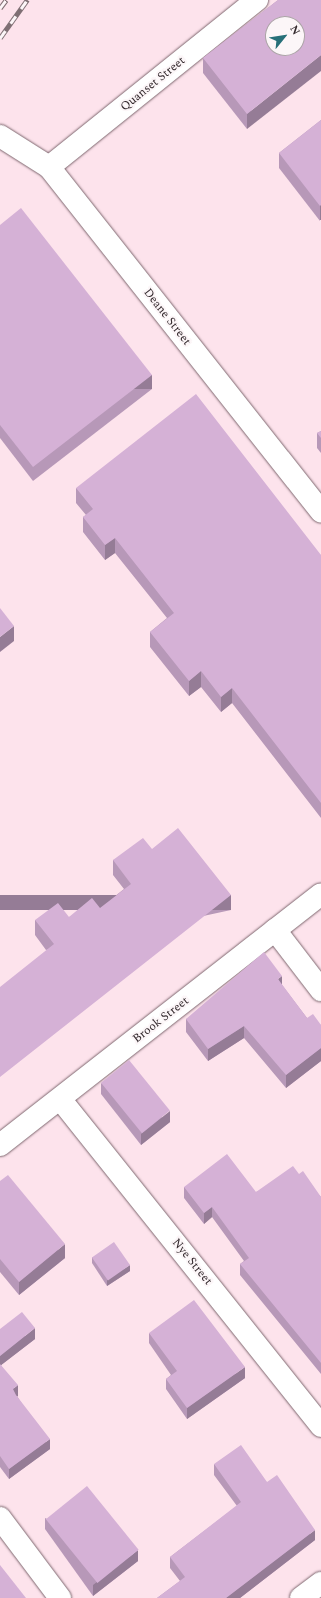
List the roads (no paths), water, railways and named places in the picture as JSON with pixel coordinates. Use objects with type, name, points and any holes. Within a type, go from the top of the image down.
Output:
[{"type":"street","name":"Quanset Street","points":[[49,167],[257,0]]},
{"type":"street","name":"Deane Street","points":[[0,136],[49,167],[321,512]]},
{"type":"street","name":"Brook Street","points":[[0,1145],[61,1100],[321,894]]},
{"type":"street","points":[[275,930],[321,990]]},
{"type":"street","name":"Nye Street","points":[[61,1100],[321,1426]]},
{"type":"street","points":[[0,1518],[60,1598]]},
{"type":"street","points":[[301,1598],[321,1583]]},
{"type":"railway","points":[[0,8],[6,0]]},
{"type":"railway","points":[[0,38],[27,0]]}]
